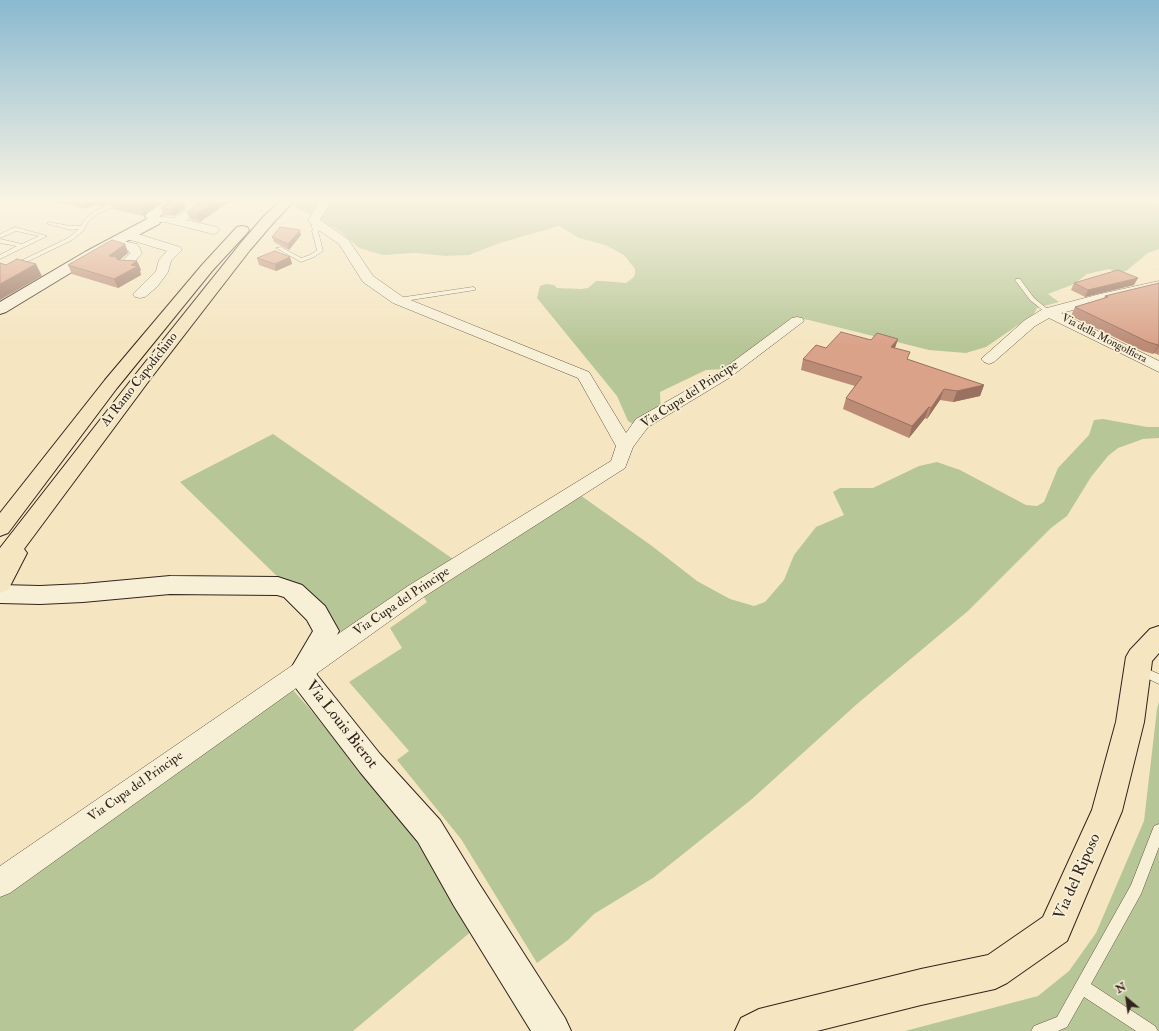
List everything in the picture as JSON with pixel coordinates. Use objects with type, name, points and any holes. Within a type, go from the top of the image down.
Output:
[{"type":"main road","name":"A1 Ramo Capodichino","points":[[0,528],[111,384],[225,249]]},
{"type":"main road","name":"A1 Ramo Capodichino","points":[[0,565],[144,374],[243,249]]},
{"type":"main road","points":[[0,507],[48,465]]},
{"type":"main road","points":[[0,584],[7,572],[25,530]]},
{"type":"main road","name":"Via del Riposo","points":[[754,1031],[759,1027],[995,971],[1055,929],[1107,811],[1130,722],[1148,674],[1139,657],[1159,636]]},
{"type":"street","points":[[0,309],[101,249]]},
{"type":"street","points":[[126,264],[136,253],[134,249]]},
{"type":"street","points":[[140,294],[152,284],[162,272],[165,260],[176,250],[173,249]]},
{"type":"street","points":[[349,249],[368,279],[398,300],[584,375],[625,446]]},
{"type":"street","name":"Via della Mongolfiera","points":[[989,359],[1030,324],[1048,312],[1100,298],[1159,285]]},
{"type":"street","name":"Via della Mongolfiera","points":[[1048,312],[1159,368]]},
{"type":"street","name":"Via Cupa del Principe","points":[[0,883],[415,592],[618,464],[625,446],[642,423],[724,374],[797,321]]},
{"type":"street","name":"Via Louis Bierot","points":[[0,594],[40,595],[170,585],[278,586],[293,591],[316,613],[326,631],[319,646],[303,670],[304,679],[370,762],[429,831],[466,894],[552,1031]]},
{"type":"lane","points":[[1,261],[18,249]]},
{"type":"lane","points":[[0,273],[49,249]]},
{"type":"lane","points":[[281,249],[301,260],[312,256],[320,251],[320,249]]},
{"type":"lane","points":[[1,261],[16,265]]},
{"type":"lane","points":[[1018,280],[1032,298],[1048,312]]},
{"type":"lane","points":[[398,300],[473,289]]},
{"type":"lane","points":[[1039,1031],[1062,1022],[1136,889],[1159,830]]},
{"type":"lane","points":[[1081,986],[1150,1031]]},
{"type":"green space","points":[[363,249],[484,249],[469,255],[445,256],[415,253],[383,255]]},
{"type":"green space","points":[[613,249],[1159,249],[1148,253],[1126,271],[1117,273],[1109,269],[1087,274],[1074,284],[1048,294],[1059,302],[1037,308],[1034,314],[986,347],[966,353],[929,350],[809,320],[793,318],[733,363],[743,368],[706,370],[660,392],[661,419],[644,431],[628,421],[617,396],[537,298],[540,286],[546,284],[554,285],[557,288],[581,289],[588,288],[596,281],[626,283],[634,277],[635,269],[624,255]]},
{"type":"green space","points":[[1103,419],[1147,427],[1159,427],[1159,438],[1143,439],[1118,448],[1108,456],[1091,477],[1067,516],[1051,528],[968,611],[857,704],[752,799],[653,878],[594,914],[568,940],[537,963],[461,839],[397,760],[409,751],[349,682],[402,648],[390,628],[427,602],[421,593],[580,495],[652,546],[697,581],[730,599],[754,606],[765,602],[784,580],[794,555],[816,527],[844,515],[833,492],[840,488],[873,488],[919,466],[937,462],[960,470],[1026,505],[1037,506],[1044,502],[1058,468],[1089,435],[1094,420]]},
{"type":"green space","points":[[273,434],[453,559],[349,631],[341,632],[326,610],[282,581],[180,482]]},
{"type":"green space","points":[[293,690],[412,835],[473,930],[353,1031],[0,1031],[0,889]]},
{"type":"green space","points":[[1159,702],[1159,1031],[905,1031],[1038,996],[1069,971],[1096,933],[1144,821]]},
{"type":"building","points":[[96,249],[118,249],[109,256],[116,257],[118,260],[137,261],[131,265],[138,266],[114,279],[68,265]]},
{"type":"building","points":[[275,251],[290,257],[275,264],[257,258]]},
{"type":"building","points":[[17,259],[36,264],[0,284],[0,263],[6,265]]},
{"type":"building","points":[[1118,270],[1138,278],[1088,290],[1074,283]]},
{"type":"building","points":[[1159,283],[1159,345],[1148,342],[1075,307],[1108,297],[1105,296]]},
{"type":"building","points":[[841,332],[871,340],[877,333],[898,339],[891,347],[910,352],[907,359],[984,385],[957,391],[944,389],[931,408],[929,407],[912,426],[846,398],[862,377],[803,359],[816,345],[826,348]]}]
